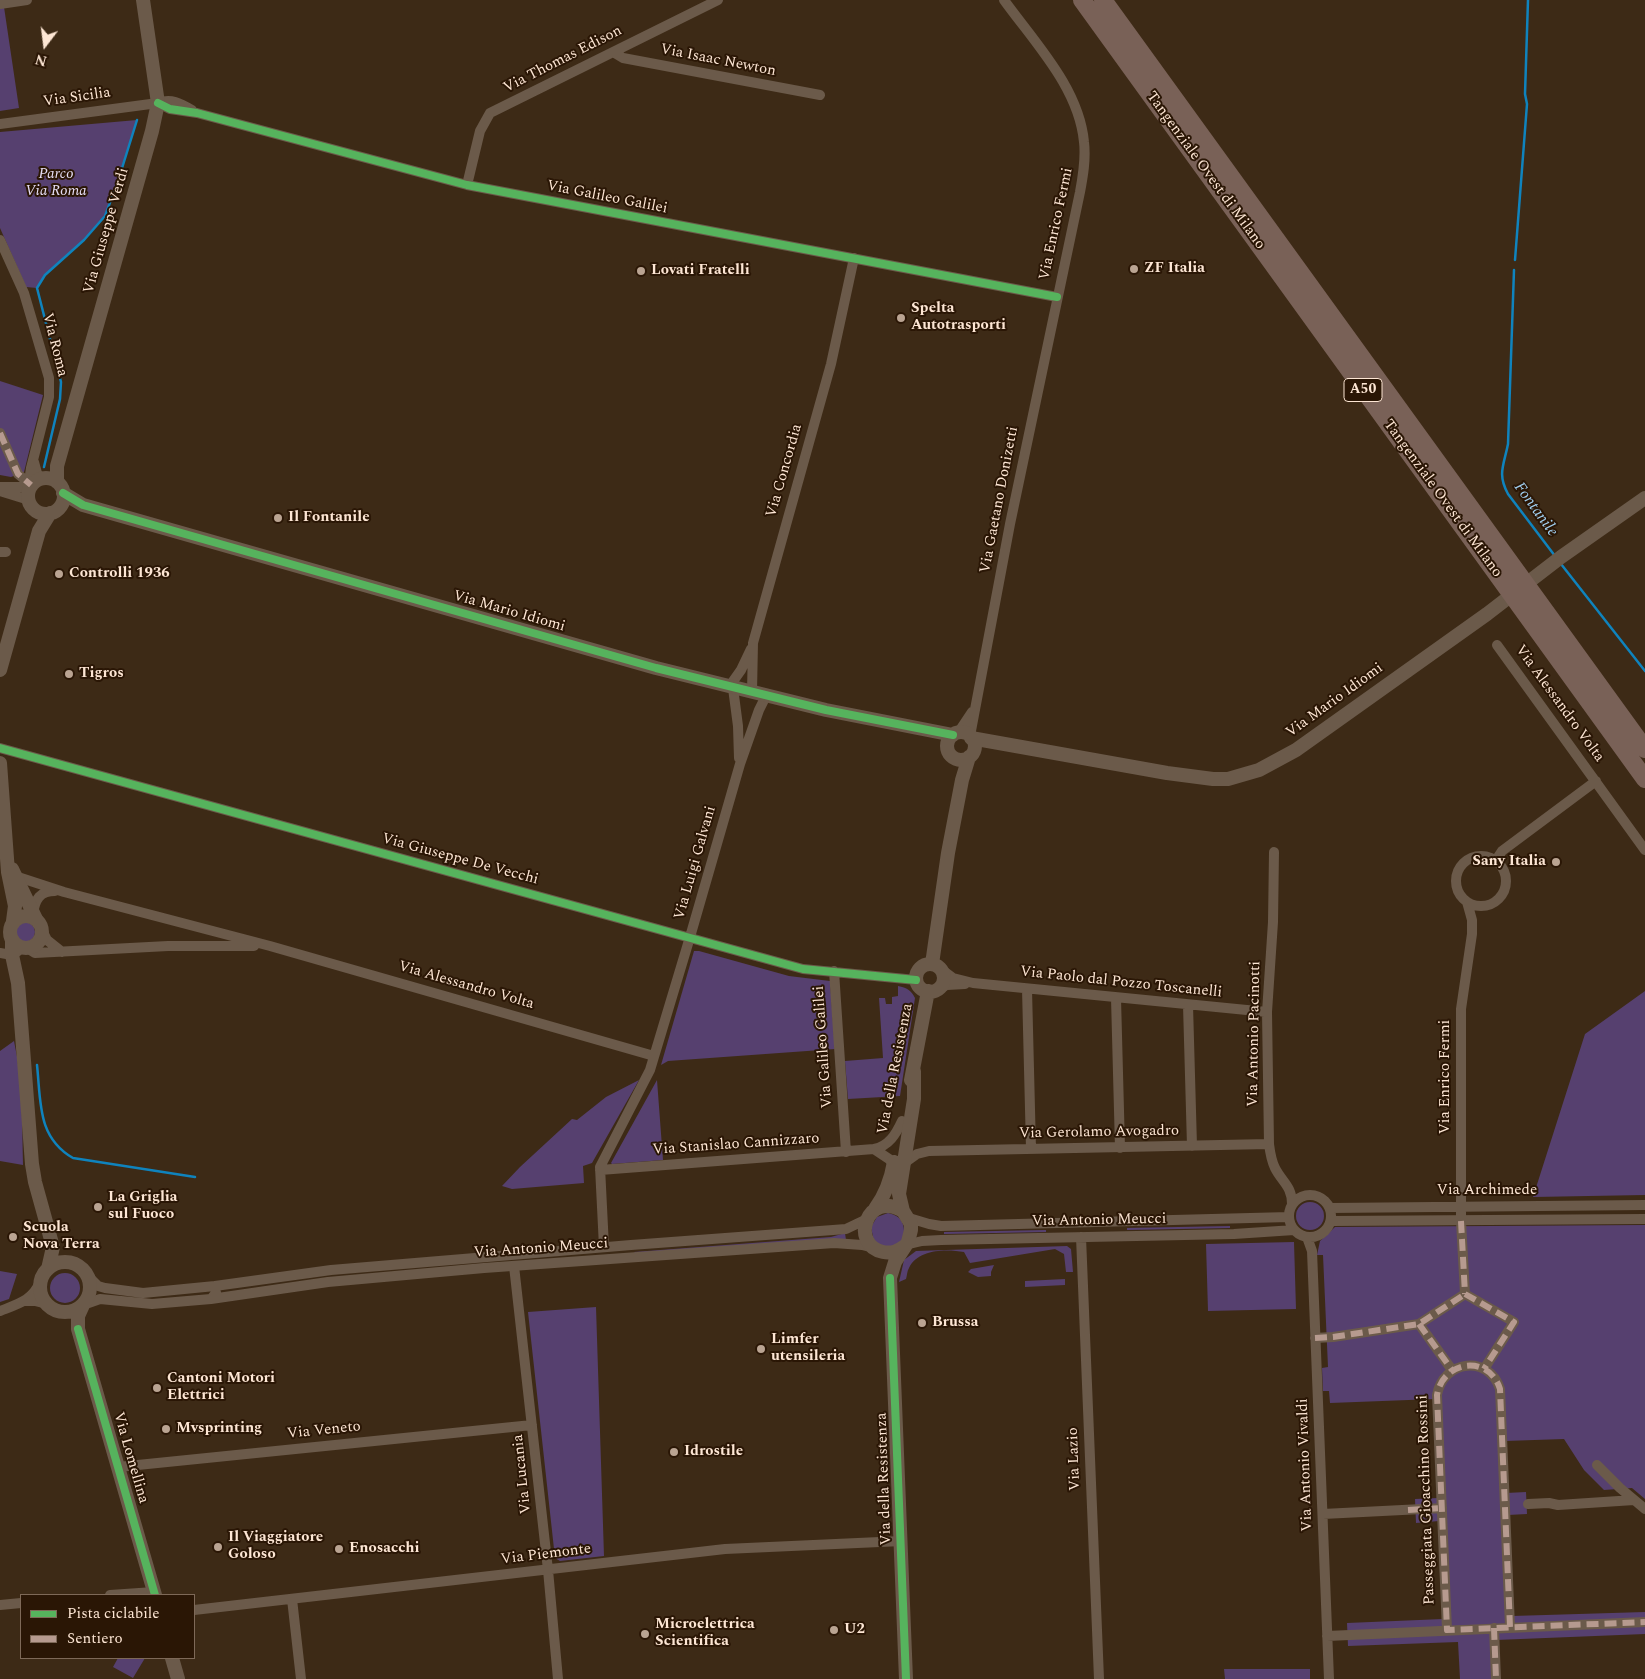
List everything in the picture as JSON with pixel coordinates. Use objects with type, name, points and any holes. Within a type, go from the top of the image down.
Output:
[{"type":"highway","name":"Tangenziale Ovest di Milano","points":[[1082,0],[1645,779]]},
{"type":"highway","name":"Tangenziale Ovest di Milano","points":[[1104,0],[1645,749]]},
{"type":"street","points":[[0,4],[27,0]]},
{"type":"street","name":"Via Giuseppe Verdi","points":[[0,670],[39,531],[49,511],[63,499],[42,486],[57,466],[152,131],[158,103],[143,0]]},
{"type":"street","name":"Via Thomas Edison","points":[[466,185],[480,131],[490,113],[718,0]]},
{"type":"street","name":"Via Enrico Fermi","points":[[1004,0],[1056,71],[1073,99],[1080,118],[1084,142],[1084,162],[1080,192],[1057,297]]},
{"type":"street","name":"Via Isaac Newton","points":[[613,52],[623,58],[820,95]]},
{"type":"street","name":"Via Galileo Galilei","points":[[158,103],[165,100],[174,101],[197,112],[466,185],[1057,297]]},
{"type":"street","name":"Via Sicilia","points":[[0,124],[158,103]]},
{"type":"street","name":"Via Roma","points":[[0,240],[24,293],[48,378],[49,397],[34,462],[42,486]]},
{"type":"street","name":"Via Concordia","points":[[752,692],[753,643],[831,364],[854,258]]},
{"type":"street","name":"Via Gaetano Donizetti","points":[[963,742],[974,709],[1057,297]]},
{"type":"street","points":[[0,433],[18,474],[42,486]]},
{"type":"street","points":[[0,487],[42,486]]},
{"type":"street","points":[[0,492],[42,486]]},
{"type":"street","points":[[42,486],[32,507],[49,511]]},
{"type":"street","name":"Via Mario Idiomi","points":[[42,486],[83,505],[646,665],[766,696],[934,732],[963,742],[994,743],[1167,773],[1213,779],[1228,779],[1259,770],[1296,750],[1645,498]]},
{"type":"street","name":"Via Mario Idiomi","points":[[49,511],[83,505]]},
{"type":"street","points":[[731,687],[753,643]]},
{"type":"street","name":"Via Alessandro Volta","points":[[1497,645],[1645,850]]},
{"type":"street","name":"Via Luigi Galvani","points":[[731,687],[738,726],[740,764]]},
{"type":"street","name":"Via Luigi Galvani","points":[[600,1170],[650,1070],[740,764],[759,710],[766,696]]},
{"type":"street","points":[[962,780],[954,758],[948,752],[963,742]]},
{"type":"street","points":[[936,967],[948,853],[962,780],[963,742]]},
{"type":"street","name":"Via Giuseppe De Vecchi","points":[[0,748],[803,969],[916,980]]},
{"type":"street","points":[[0,763],[8,872],[15,906],[13,921],[10,927],[18,983],[32,1164],[35,1182],[53,1247],[48,1269],[34,1294],[23,1301],[2,1309]]},
{"type":"street","name":"Via Alessandro Volta","points":[[1496,860],[1502,851],[1596,782]]},
{"type":"street","name":"Via Antonio Pacinotti","points":[[1274,852],[1273,922],[1267,1012],[1269,1144],[1271,1158],[1292,1196],[1292,1204]]},
{"type":"street","points":[[1472,934],[1481,913],[1503,894],[1506,887],[1505,872],[1496,860],[1485,856],[1479,855],[1466,860],[1459,869],[1456,881],[1462,898],[1479,906],[1491,904]]},
{"type":"street","points":[[8,859],[46,940],[62,952]]},
{"type":"street","name":"Via Alessandro Volta","points":[[15,876],[64,892],[270,946],[654,1056]]},
{"type":"street","name":"Via Alessandro Volta","points":[[37,921],[35,904],[41,894],[48,891],[64,892]]},
{"type":"street","points":[[1467,902],[1472,920],[1472,934]]},
{"type":"street","points":[[13,921],[22,916],[32,917],[37,921],[40,940],[37,944],[14,948]]},
{"type":"street","name":"Via Enrico Fermi","points":[[1465,1294],[1461,1221],[1461,1009],[1472,934]]},
{"type":"street","name":"Via Alessandro Volta","points":[[14,948],[34,952],[62,952],[168,946],[270,946]]},
{"type":"street","points":[[922,966],[936,967],[944,976],[943,981],[933,990],[919,986],[916,980],[918,970],[922,966]]},
{"type":"street","name":"Via Paolo dal Pozzo Toscanelli","points":[[936,967],[953,978],[973,983],[1267,1012]]},
{"type":"street","name":"Via Galileo Galilei","points":[[834,971],[846,1152]]},
{"type":"street","name":"Via Paolo dal Pozzo Toscanelli","points":[[933,990],[948,985],[973,983]]},
{"type":"street","points":[[1027,989],[1031,1149]]},
{"type":"street","name":"Via della Resistenza","points":[[871,1214],[886,1193],[898,1164],[906,1096],[914,1071],[933,990]]},
{"type":"street","points":[[1116,998],[1120,1148]]},
{"type":"street","points":[[1188,1005],[1192,1146]]},
{"type":"street","points":[[906,1215],[896,1207],[889,1206],[871,1214],[864,1232],[869,1243],[874,1248],[888,1253],[897,1251],[905,1245],[912,1230],[899,1194],[898,1164],[908,1134],[914,1099],[914,1071]]},
{"type":"street","name":"Via Stanislao Cannizzaro","points":[[600,1170],[874,1149],[880,1148],[889,1142],[902,1121]]},
{"type":"street","points":[[908,1134],[918,1146],[929,1151]]},
{"type":"street","name":"Via Gerolamo Avogadro","points":[[898,1164],[917,1154],[929,1151],[1269,1144]]},
{"type":"street","points":[[874,1149],[898,1164]]},
{"type":"street","points":[[600,1170],[604,1247]]},
{"type":"street","name":"Via Antonio Pacinotti","points":[[1285,1181],[1308,1194]]},
{"type":"street","points":[[1308,1194],[1321,1197],[1330,1208],[1331,1221],[1328,1228],[1322,1233],[1311,1237],[1302,1236],[1294,1230],[1288,1217],[1292,1204],[1301,1196],[1308,1194]]},
{"type":"street","name":"Via Archimede","points":[[1330,1208],[1645,1205]]},
{"type":"street","name":"Via Antonio Meucci","points":[[88,1276],[98,1286],[143,1293],[214,1286],[331,1270],[846,1229],[871,1214]]},
{"type":"street","name":"Via Antonio Meucci","points":[[906,1215],[929,1224],[941,1226],[1288,1217]]},
{"type":"street","name":"Via Archimede","points":[[1331,1221],[1645,1219]]},
{"type":"street","name":"Via Antonio Meucci","points":[[905,1245],[922,1241],[940,1240],[1234,1234],[1294,1230]]},
{"type":"street","name":"Via Lazio","points":[[1080,1237],[1099,1679]]},
{"type":"street","name":"Via Antonio Vivaldi","points":[[1311,1237],[1329,1679]]},
{"type":"street","name":"Via Antonio Meucci","points":[[83,1305],[100,1299],[152,1304],[211,1299],[328,1282],[514,1266],[834,1243],[874,1248]]},
{"type":"street","name":"Via della Resistenza","points":[[890,1278],[895,1262],[905,1245]]},
{"type":"street","points":[[53,1247],[70,1263]]},
{"type":"street","name":"Via della Resistenza","points":[[874,1248],[883,1260],[890,1278],[902,1541],[906,1679]]},
{"type":"street","points":[[48,1269],[60,1263],[70,1263],[78,1265],[88,1276],[90,1290],[88,1298],[83,1305],[70,1312],[59,1311]]},
{"type":"street","name":"Via Lucania","points":[[514,1266],[548,1570],[558,1679]]},
{"type":"street","points":[[40,1282],[40,1291],[46,1304]]},
{"type":"street","points":[[211,1299],[216,1293],[214,1286]]},
{"type":"street","points":[[1315,1338],[1419,1324],[1465,1294],[1514,1322],[1484,1369]]},
{"type":"street","points":[[23,1301],[35,1301],[46,1304],[59,1311],[73,1322],[78,1329]]},
{"type":"street","name":"Via Lomellina","points":[[83,1305],[78,1316],[78,1329],[155,1593]]},
{"type":"street","points":[[1419,1324],[1452,1370],[1466,1366],[1475,1366],[1491,1374],[1497,1382],[1501,1398],[1510,1627]]},
{"type":"street","name":"Passeggiata Gioacchino Rossini","points":[[1447,1630],[1437,1395],[1442,1380],[1452,1370]]},
{"type":"street","name":"Via Veneto","points":[[118,1467],[532,1425]]},
{"type":"street","points":[[1597,1466],[1645,1509]]},
{"type":"street","points":[[1528,1504],[1634,1500]]},
{"type":"street","points":[[1323,1514],[1442,1508]]},
{"type":"street","name":"Via Piemonte","points":[[195,1610],[725,1549],[902,1541]]},
{"type":"street","points":[[132,1594],[155,1593]]},
{"type":"street","points":[[292,1599],[301,1679]]},
{"type":"street","points":[[0,1605],[20,1603]]},
{"type":"street","points":[[1327,1636],[1645,1622]]},
{"type":"street","points":[[1494,1628],[1496,1679]]},
{"type":"street","points":[[172,1659],[178,1679]]},
{"type":"green space","points":[[4,7],[19,108],[0,111],[0,8]]},
{"type":"green space","name":"Parco Via Roma","points":[[137,120],[105,216],[84,240],[45,275],[37,288],[26,287],[0,228],[0,132]]},
{"type":"green space","points":[[0,381],[43,395],[24,472],[11,477],[0,475]]},
{"type":"green space","points":[[25,922],[32,925],[35,932],[32,939],[25,942],[18,939],[15,932],[18,925]]},
{"type":"green space","points":[[694,951],[789,976],[830,981],[835,1049],[668,1061],[661,1065]]},
{"type":"green space","points":[[898,986],[908,990],[915,998],[900,1096],[848,1099],[845,1061],[883,1058],[879,998],[885,998],[886,1004],[892,1004],[892,997],[898,996]]},
{"type":"green space","points":[[1645,991],[1645,1195],[1533,1197],[1585,1034]]},
{"type":"green space","points":[[14,1041],[21,1087],[23,1165],[0,1161],[0,1051]]},
{"type":"green space","points":[[639,1080],[592,1163],[583,1166],[584,1183],[512,1189],[502,1186],[572,1119],[577,1120],[606,1097]]},
{"type":"green space","points":[[657,1080],[663,1160],[612,1164],[611,1163]]},
{"type":"green space","points":[[1310,1202],[1320,1206],[1324,1216],[1320,1226],[1310,1230],[1300,1226],[1296,1216],[1300,1206]]},
{"type":"green space","points":[[888,1213],[900,1219],[904,1226],[903,1240],[889,1249],[874,1242],[871,1227],[877,1217]]},
{"type":"green space","points":[[1645,1225],[1645,1499],[1632,1488],[1604,1490],[1584,1470],[1564,1439],[1505,1441],[1506,1493],[1526,1492],[1527,1514],[1508,1515],[1512,1616],[1645,1612],[1645,1634],[1496,1640],[1498,1679],[1460,1679],[1458,1642],[1348,1646],[1347,1623],[1443,1619],[1439,1521],[1416,1523],[1415,1499],[1438,1498],[1435,1399],[1330,1403],[1329,1391],[1323,1391],[1322,1368],[1328,1367],[1323,1255],[1317,1255],[1320,1241],[1335,1227]]},
{"type":"green space","points":[[1230,1226],[1230,1228],[1127,1230],[1127,1228]]},
{"type":"green space","points":[[1046,1230],[1046,1232],[944,1234],[944,1232]]},
{"type":"green space","points":[[845,1233],[846,1240],[634,1252],[831,1237]]},
{"type":"green space","points":[[1294,1242],[1296,1309],[1208,1311],[1206,1244]]},
{"type":"green space","points":[[1067,1246],[1071,1249],[1073,1272],[1066,1272],[1064,1254],[1055,1249],[970,1263],[964,1252],[941,1251],[919,1257],[909,1268],[906,1279],[899,1282],[904,1260],[916,1251]]},
{"type":"green space","points":[[994,1265],[991,1276],[978,1277],[968,1272],[971,1269]]},
{"type":"green space","points":[[0,1271],[17,1274],[9,1299],[0,1302]]},
{"type":"green space","points":[[65,1273],[71,1274],[79,1282],[79,1294],[71,1302],[65,1303],[59,1302],[51,1294],[50,1288],[51,1282],[59,1274]]},
{"type":"green space","points":[[1065,1279],[1065,1285],[1025,1287],[1025,1281]]},
{"type":"green space","points":[[596,1307],[604,1556],[560,1561],[555,1558],[528,1312]]},
{"type":"green space","points":[[117,1659],[144,1659],[133,1678],[113,1667]]},
{"type":"green space","points":[[1224,1669],[1310,1669],[1310,1679],[1225,1679]]},
{"type":"waterway","points":[[1515,260],[1527,104],[1525,94],[1528,0]]},
{"type":"waterway","points":[[44,467],[60,399],[61,382],[37,288],[45,275],[84,240],[105,216],[137,120]]},
{"type":"waterway","name":"Fontanile","points":[[1514,270],[1508,444],[1502,475],[1508,494],[1555,556]]},
{"type":"waterway","name":"Fontanile","points":[[1561,564],[1645,671]]},
{"type":"waterway","points":[[37,1065],[43,1118],[47,1129],[61,1149],[73,1158],[195,1177]]},
{"type":"marked path","points":[[0,433],[18,474],[31,485]]},
{"type":"marked path","points":[[1461,1221],[1465,1294]]},
{"type":"marked path","points":[[1465,1294],[1514,1322],[1484,1369]]},
{"type":"marked path","points":[[1315,1338],[1419,1324],[1465,1294]]},
{"type":"marked path","points":[[1419,1324],[1452,1370]]},
{"type":"marked path","points":[[1510,1627],[1500,1389],[1494,1378],[1486,1370],[1477,1366],[1467,1366],[1457,1368],[1448,1374],[1441,1383],[1437,1395],[1447,1630],[1645,1622]]},
{"type":"marked path","points":[[1408,1510],[1442,1508]]},
{"type":"marked path","points":[[1494,1628],[1496,1679]]},
{"type":"cycle path","points":[[158,103],[170,109],[197,113],[467,185],[1057,297]]},
{"type":"cycle path","points":[[63,493],[83,505],[656,668],[826,710],[953,735]]},
{"type":"cycle path","points":[[0,748],[803,969],[916,980]]},
{"type":"cycle path","points":[[890,1278],[906,1679]]},
{"type":"cycle path","points":[[78,1329],[155,1594]]},
{"type":"place","name":"ZF Italia","points":[[1134,269]]},
{"type":"place","name":"Lovati Fratelli","points":[[641,271]]},
{"type":"place","name":"Spelta Autotrasporti","points":[[901,318]]},
{"type":"place","name":"Il Fontanile","points":[[278,518]]},
{"type":"place","name":"Controlli 1936","points":[[59,574]]},
{"type":"place","name":"Tigros","points":[[69,674]]},
{"type":"place","name":"Sany Italia","points":[[1556,862]]},
{"type":"place","name":"La Griglia sul Fuoco","points":[[98,1207]]},
{"type":"place","name":"Scuola Nova Terra","points":[[13,1237]]},
{"type":"place","name":"Brussa","points":[[922,1323]]},
{"type":"place","name":"Limfer utensileria","points":[[761,1349]]},
{"type":"place","name":"Cantoni Motori Elettrici","points":[[157,1388]]},
{"type":"place","name":"Mvsprinting","points":[[166,1429]]},
{"type":"place","name":"Idrostile","points":[[674,1452]]},
{"type":"place","name":"Il Viaggiatore Goloso","points":[[218,1547]]},
{"type":"place","name":"Enosacchi","points":[[339,1549]]},
{"type":"place","name":"U2","points":[[834,1630]]},
{"type":"place","name":"Microelettrica Scientifica","points":[[645,1634]]}]
